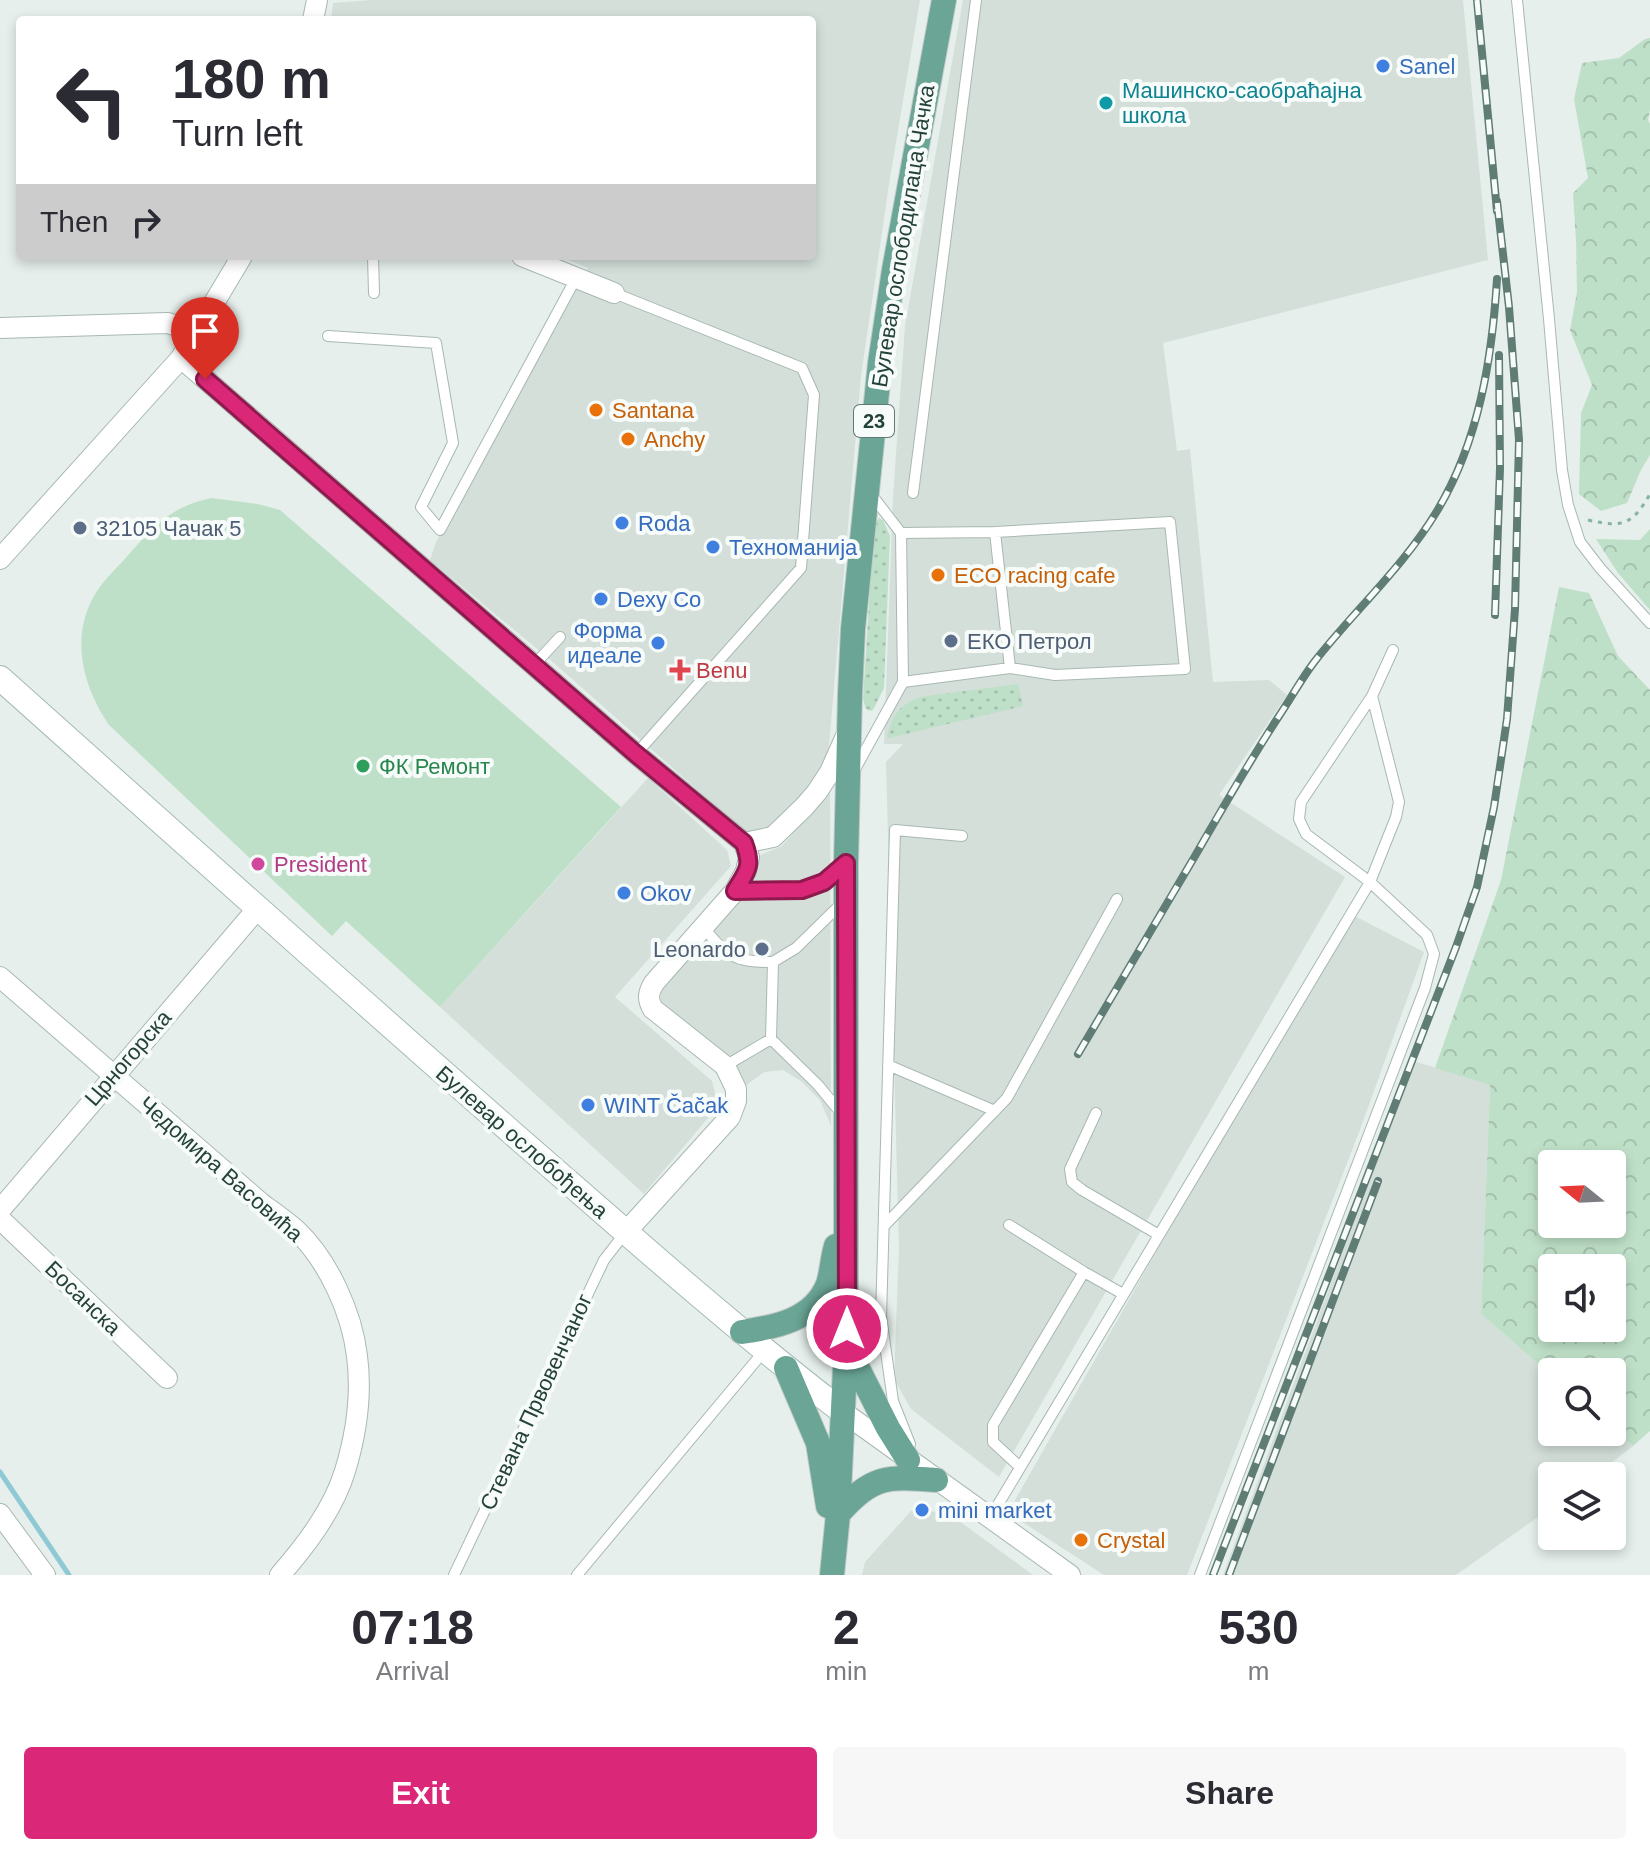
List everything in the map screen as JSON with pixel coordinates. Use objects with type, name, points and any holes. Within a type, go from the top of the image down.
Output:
[{"type":"main road","name":"Булевар ослободилаца Чачка","points":[[832,1575],[846,1346],[846,863],[852,641],[880,363],[903,214],[944,0]]},
{"type":"main road","name":"Булевар ослобођења","points":[[0,678],[625,1233],[843,1412]]},
{"type":"main road","points":[[742,1332],[787,1323],[808,1311],[819,1300],[826,1288],[838,1236],[847,1218]]},
{"type":"main road","points":[[786,1368],[818,1443],[830,1515],[837,1524],[859,1493],[880,1480],[921,1469],[888,1428],[846,1346]]},
{"type":"street","points":[[0,559],[181,358],[240,260]]},
{"type":"street","points":[[532,260],[614,293]]},
{"type":"street","points":[[0,328],[168,323],[196,332]]},
{"type":"street","points":[[181,358],[636,754],[744,843],[749,857],[746,871],[735,891],[649,992],[653,1009],[725,1066],[736,1089],[736,1101],[730,1117],[625,1233]]},
{"type":"street","points":[[744,843],[773,837],[804,807],[830,772],[849,728]]},
{"type":"street","name":"Црногорска","points":[[0,1210],[258,908]]},
{"type":"street","name":"Чедомира Васовића","points":[[0,977],[297,1231],[319,1258],[336,1287],[357,1356],[359,1395],[356,1428],[345,1474],[328,1508],[304,1547],[280,1575]]},
{"type":"street","name":"Босанска","points":[[0,1219],[167,1378]]},
{"type":"street","name":"Булевар ослобођења","points":[[843,1412],[1070,1575]]},
{"type":"street","points":[[0,1514],[45,1575]]},
{"type":"lane","points":[[913,493],[976,0]]},
{"type":"lane","points":[[1517,0],[1562,470],[1568,505],[1580,542],[1650,623]]},
{"type":"lane","points":[[373,260],[374,293]]},
{"type":"lane","points":[[328,336],[436,343],[453,443],[421,507],[440,530],[576,278]]},
{"type":"lane","points":[[614,293],[802,368],[814,395],[801,568],[636,754]]},
{"type":"lane","points":[[848,784],[903,682],[901,533],[867,489]]},
{"type":"lane","points":[[901,533],[995,532],[1170,522],[1185,669],[1055,675],[1010,668],[903,682]]},
{"type":"lane","points":[[995,532],[1010,668]]},
{"type":"lane","points":[[534,665],[560,637]]},
{"type":"lane","points":[[1200,1575],[1425,988],[1434,954],[1427,935],[1370,882],[1306,834],[1299,819],[1301,802],[1372,696],[1393,650]]},
{"type":"lane","points":[[990,1518],[1370,882],[1399,802],[1372,696]]},
{"type":"lane","points":[[921,1469],[893,1401],[881,1317],[895,830],[962,836]]},
{"type":"lane","points":[[735,891],[802,890],[824,882],[846,863]]},
{"type":"lane","points":[[703,927],[721,948],[736,959],[773,962],[796,948],[847,897]]},
{"type":"lane","points":[[884,1226],[1007,1098],[1117,899]]},
{"type":"lane","points":[[773,962],[771,1039],[818,1085],[847,1121]]},
{"type":"lane","points":[[725,1066],[771,1039]]},
{"type":"lane","points":[[888,1065],[995,1111]]},
{"type":"lane","points":[[1096,1113],[1070,1169],[1072,1182],[1159,1235]]},
{"type":"lane","points":[[1009,1225],[1123,1294]]},
{"type":"lane","name":"Стевана Првовенчаног","points":[[454,1575],[604,1260],[625,1233]]},
{"type":"lane","points":[[1020,1467],[993,1442],[993,1425],[1084,1272]]},
{"type":"lane","points":[[577,1575],[765,1350]]},
{"type":"path","points":[[1572,517],[1620,525],[1635,517],[1650,494]]},
{"type":"shaded area","points":[[372,0],[920,0],[861,376],[828,757],[779,823],[763,833],[746,833],[554,663],[430,560],[436,542],[588,268],[569,260],[816,260],[816,16],[331,16],[333,3]]},
{"type":"shaded area","points":[[963,0],[1463,0],[1488,260],[1163,343],[1177,451],[1190,449],[1213,682],[1269,680],[1287,695],[1219,795],[1345,877],[999,1477],[911,1409],[894,1379],[899,1248],[886,762],[903,744],[884,744],[893,497],[905,326]]},
{"type":"shaded area","points":[[648,778],[727,850],[731,866],[615,997],[712,1081],[718,1106],[644,1194],[440,1007]]},
{"type":"shaded area","name":"Leonardo","points":[[830,791],[831,1126],[820,1100],[802,1082],[783,1070],[764,1072],[744,1087],[660,1006],[661,987],[758,856],[782,846]]},
{"type":"shaded area","points":[[1349,913],[1424,952],[1361,1127],[1187,1575],[1104,1575],[1013,1516],[1015,1500]]},
{"type":"shaded area","points":[[1413,1061],[1490,1084],[1481,1314],[1538,1364],[1538,1446],[1626,1446],[1626,1440],[1633,1446],[1612,1462],[1538,1462],[1538,1517],[1456,1575],[1223,1575]]},
{"type":"shaded area","points":[[911,1511],[947,1512],[1033,1575],[862,1575],[865,1562]]},
{"type":"green space","points":[[1650,38],[1650,455],[1627,503],[1601,511],[1579,494],[1581,413],[1592,385],[1570,330],[1577,292],[1573,193],[1588,178],[1574,99],[1582,63],[1619,58]]},
{"type":"green space","name":"ФК Ремонт","points":[[211,498],[280,510],[621,807],[440,1007],[346,921],[332,936],[109,725],[92,695],[86,679],[81,645],[87,612],[94,596],[157,525],[185,506]]},
{"type":"green space","points":[[879,518],[890,536],[884,688],[872,711],[866,709],[863,699],[874,524]]},
{"type":"green space","points":[[1650,529],[1650,610],[1618,573],[1596,539],[1640,540]]},
{"type":"green space","points":[[1559,587],[1589,593],[1618,656],[1650,690],[1650,1431],[1633,1446],[1626,1440],[1626,1358],[1538,1358],[1538,1364],[1481,1314],[1490,1085],[1435,1068],[1501,880]]},
{"type":"green space","points":[[1018,684],[1023,706],[887,737],[898,712],[920,697]]},
{"type":"waterway","points":[[0,1472],[69,1575]]},
{"type":"railway","points":[[1477,0],[1497,211]]},
{"type":"railway","points":[[1213,1575],[1456,947],[1477,887],[1494,807],[1507,719],[1515,609],[1519,440],[1497,201]]},
{"type":"railway","points":[[1078,1054],[1246,768],[1306,674],[1410,550],[1437,511],[1463,456],[1481,399],[1497,279]]},
{"type":"railway","points":[[1495,615],[1500,468],[1499,355]]},
{"type":"railway","points":[[1229,1575],[1378,1181]]},
{"type":"place","name":"Sanel","points":[[1383,66]]},
{"type":"place","name":"Машинско-саобраћајна школа","points":[[1106,103]]},
{"type":"place","name":"Santana","points":[[596,410]]},
{"type":"place","name":"Anchy","points":[[628,439]]},
{"type":"place","name":"Roda","points":[[622,523]]},
{"type":"place","name":"32105 Чачак 5","points":[[80,528]]},
{"type":"place","name":"Техноманија","points":[[713,547]]},
{"type":"place","name":"ECO racing cafe","points":[[938,575]]},
{"type":"place","name":"Dexy Co","points":[[601,599]]},
{"type":"place","name":"ЕКО Петрол","points":[[951,641]]},
{"type":"place","name":"Форма идеале","points":[[658,643]]},
{"type":"place","name":"Benu","points":[[680,670]]},
{"type":"place","name":"ФК Ремонт","points":[[363,766]]},
{"type":"place","name":"President","points":[[258,864]]},
{"type":"place","name":"Okov","points":[[624,893]]},
{"type":"place","name":"Leonardo","points":[[762,949]]},
{"type":"place","name":"WINT Čačak","points":[[588,1105]]},
{"type":"place","name":"mini market","points":[[922,1510]]},
{"type":"place","name":"Crystal","points":[[1081,1540]]},
{"type":"route","points":[[205,379],[636,754],[744,843],[749,857],[746,871],[735,891],[802,890],[824,882],[846,863],[847,1329]]}]
